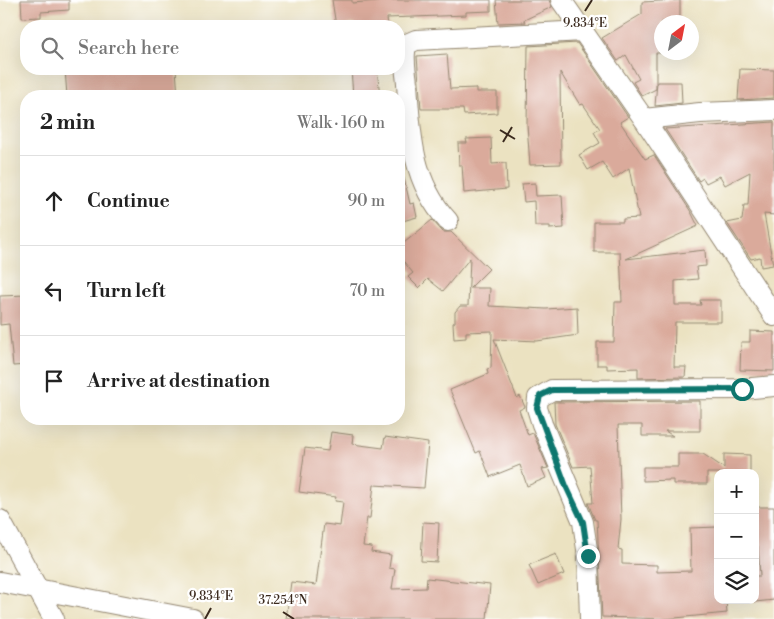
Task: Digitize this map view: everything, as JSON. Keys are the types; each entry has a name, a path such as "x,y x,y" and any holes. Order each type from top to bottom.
{"street":[{"path":"561,0 644,119 774,316"},
{"path":"405,51 408,44 416,40 583,31"},
{"path":"405,65 411,138 417,169 427,193 448,221"},
{"path":"644,119 700,113 774,110"},
{"path":"590,619 588,556 583,522 542,424 537,408 538,398 552,390 742,389 774,386"},
{"path":"0,520 54,619"},
{"path":"0,582 194,619"}],"building":[{"path":"21,0 69,0 69,10 41,12 41,17 22,18"},
{"path":"332,0 352,0 352,3 390,0 491,0 491,11 466,12 466,15 387,18 387,20 335,20"},
{"path":"496,0 549,0 552,7 524,20 525,22 498,23"},
{"path":"680,0 680,15 654,15 656,89 642,96 633,82 639,79 626,55 618,61 602,38 642,14 642,2"},
{"path":"577,43 628,117 620,122 645,159 654,155 698,226 626,259 705,250 706,266 696,267 698,279 675,281 675,305 701,305 700,300 721,300 721,322 675,322 674,367 686,367 685,377 638,378 638,368 607,369 607,365 597,365 597,342 614,342 615,302 622,302 620,252 594,252 594,222 623,222 623,219 639,218 629,168 613,179 602,162 588,170 579,155 600,143 594,132 600,129 583,104 580,105 560,72 561,164 530,165 527,125 528,46"},
{"path":"447,54 450,89 476,88 476,92 497,92 497,113 464,115 463,109 421,109 417,56"},
{"path":"740,69 774,70 774,98 738,100"},
{"path":"65,75 176,75 178,90 67,90"},
{"path":"351,75 378,75 379,90 353,90"},
{"path":"657,82 681,82 682,103 655,106"},
{"path":"774,122 774,215 764,214 773,265 761,267 760,257 751,259 727,223 742,220 744,205 748,205 750,172 725,185 720,176 706,183 703,178 699,181 665,129"},
{"path":"491,138 492,164 506,163 507,189 464,193 462,165 459,165 458,143 467,143 466,139"},
{"path":"405,182 410,204 414,203 417,217 405,220"},
{"path":"535,183 536,196 562,195 564,228 550,229 550,226 535,226 534,201 524,202 522,184"},
{"path":"432,220 443,232 451,232 489,269 470,288 490,288 489,306 546,309 577,307 578,335 537,341 494,339 517,398 520,396 525,407 519,410 528,435 533,433 548,468 542,469 546,478 527,486 520,465 490,477 480,451 476,453 450,390 488,374 487,369 491,368 492,331 466,332 466,338 454,339 453,323 455,322 455,312 460,306 468,306 470,258 443,291 428,279 419,288 408,277 413,273 405,263 405,242"},
{"path":"20,295 20,365 13,366 9,324 0,325 0,296"},
{"path":"750,331 774,332 774,371 740,370 741,342 750,342"},
{"path":"700,401 700,431 665,431 673,436 642,436 642,425 618,425 621,519 618,549 622,550 622,564 657,565 657,572 691,571 690,528 714,527 714,604 726,604 727,613 665,619 602,617 597,520 595,520 588,503 593,503 590,466 573,467 555,424 554,402"},
{"path":"331,432 353,435 352,444 383,448 385,437 428,443 424,488 374,485 370,518 367,518 363,546 372,547 371,552 391,555 389,568 395,569 392,589 426,588 427,578 490,585 487,619 286,619 291,582 316,585 324,524 340,526 343,502 335,501 336,497 299,492 305,448 328,451"},
{"path":"678,454 703,454 724,468 724,454 750,455 750,469 714,469 714,473 707,473 707,484 673,484 673,480 643,481 643,467 678,467"},
{"path":"759,507 774,507 774,600 759,602"},
{"path":"423,522 439,523 437,562 421,561"},
{"path":"556,554 564,574 538,585 529,565"}],"route":[{"path":"588,556 583,522 566,486 542,424 537,408 538,398 552,390 582,391 645,388 742,389"}]}
